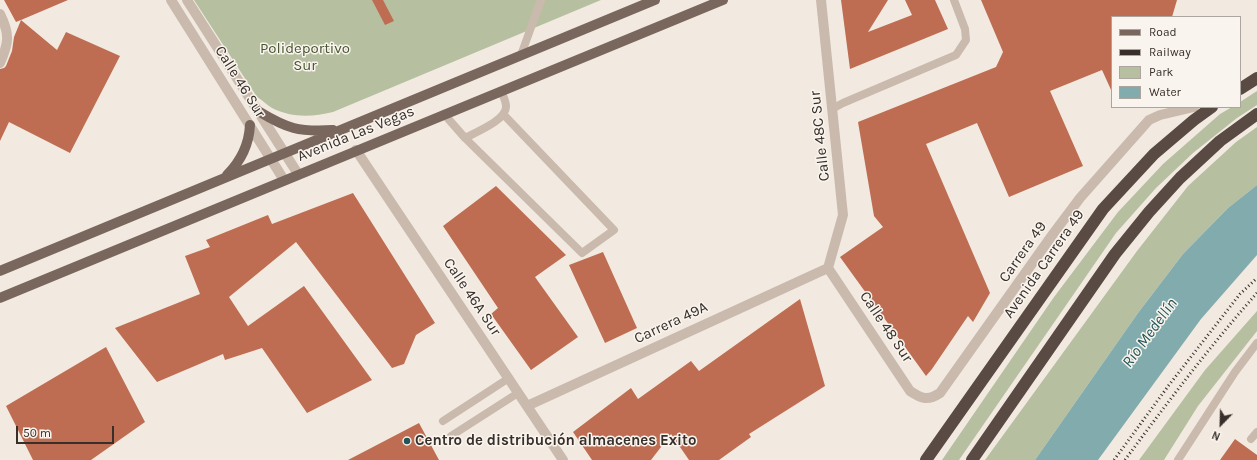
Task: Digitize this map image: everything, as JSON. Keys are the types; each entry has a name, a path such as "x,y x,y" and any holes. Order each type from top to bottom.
{"highway":[{"path":"1241,88 1257,78"},
{"name":"Avenida Carrera 49","path":"926,460 1103,209 1154,154 1211,108"},
{"path":"972,460 1115,254 1149,212 1180,178 1220,141 1257,114"}],"main road":[{"name":"Avenida Las Vegas","path":"0,271 655,0"},
{"name":"Avenida Las Vegas","path":"0,298 723,0"},
{"path":"258,111 279,124 289,128 315,131 341,129"},
{"path":"224,178 233,169 243,153 248,140 250,125"}],"street":[{"name":"Calle 46 Sur","path":"171,0 284,180"},
{"name":"Calle 46 Sur","path":"187,0 298,174"},
{"name":"Calle 48C Sur","path":"821,0 843,215 828,268"},
{"path":"0,14 7,26 8,38 6,51 0,63"},
{"name":"Carrera 49","path":"923,398 932,398 940,393 1080,198 1149,120 1160,115 1190,108"},
{"name":"Calle 46A Sur","path":"356,150 563,460"},
{"name":"Calle 48 Sur","path":"828,268 910,391 923,398"},
{"name":"Carrera 49A","path":"527,406 828,268"}],"lane":[{"path":"521,55 541,0"},
{"path":"832,109 956,55 966,40 965,29 954,0"},
{"path":"465,138 497,121 504,115 506,107 501,91"},
{"path":"444,114 465,138 582,253 614,230 504,115"},
{"path":"1178,460 1235,372 1257,343"},
{"path":"443,421 509,378"},
{"path":"451,436 518,393"},
{"path":"1251,439 1257,432"}],"green space":[{"name":"Polideportivo Sur","path":"194,0 601,0 333,112 302,116 287,114 272,108 257,97"},
{"path":"1257,91 1257,105 1237,118 1193,153 1156,188 1116,233 959,460 942,460 1054,297 1118,212 1163,164 1220,114 1230,108 1241,108 1241,101"},
{"path":"1257,127 1257,185 1228,208 1183,254 1138,313 1035,460 985,460 1137,251 1188,186 1236,142"},
{"path":"1257,311 1257,331 1198,406 1164,460 1139,460 1205,370"}],"water":[{"name":"Río Medellín","path":"1257,185 1257,255 1201,319 1098,460 1035,460 1138,313 1183,254 1228,208"}],"building":[{"path":"4,0 68,0 16,22"},
{"path":"372,0 383,0 394,21 385,25"},
{"path":"841,0 888,0 868,32 912,15 905,0 935,0 948,29 850,69"},
{"path":"981,0 1177,0 1172,16 1111,16 1111,90 1102,70 1050,91 1083,166 1009,197 977,123 926,144 990,293 973,322 968,316 926,376 840,257 883,227 874,216 858,122 996,67 1003,52"},
{"path":"21,20 57,50 66,32 120,56 70,153 9,122 0,141 0,69 6,66 12,51 14,37"},
{"path":"496,186 566,255 535,277 578,337 531,370 491,314 498,308 443,226"},
{"path":"353,193 435,323 416,335 404,364 392,368 296,242 229,297 248,326 304,286 372,380 307,413 262,348 225,360 223,354 157,382 115,328 200,294 185,256 210,247 206,240 268,215 272,224"},
{"path":"603,252 637,328 605,343 569,265"},
{"path":"800,299 825,386 749,434 751,437 719,460 689,460 671,434 651,460 592,460 573,432 631,388 638,399 691,361 699,371"},
{"path":"106,347 145,422 91,460 33,460 6,406"},
{"name":"Centro de distribución almacenes Exito","path":"419,423 439,460 348,460"},
{"path":"1235,439 1257,455 1257,460 1220,460"}],"railway":[{"path":"1114,460 1169,385 1240,294 1257,278"},
{"path":"1125,460 1222,333 1257,293"}],"place":[{"name":"Centro de distribución almacenes Exito","path":"407,441"}]}
